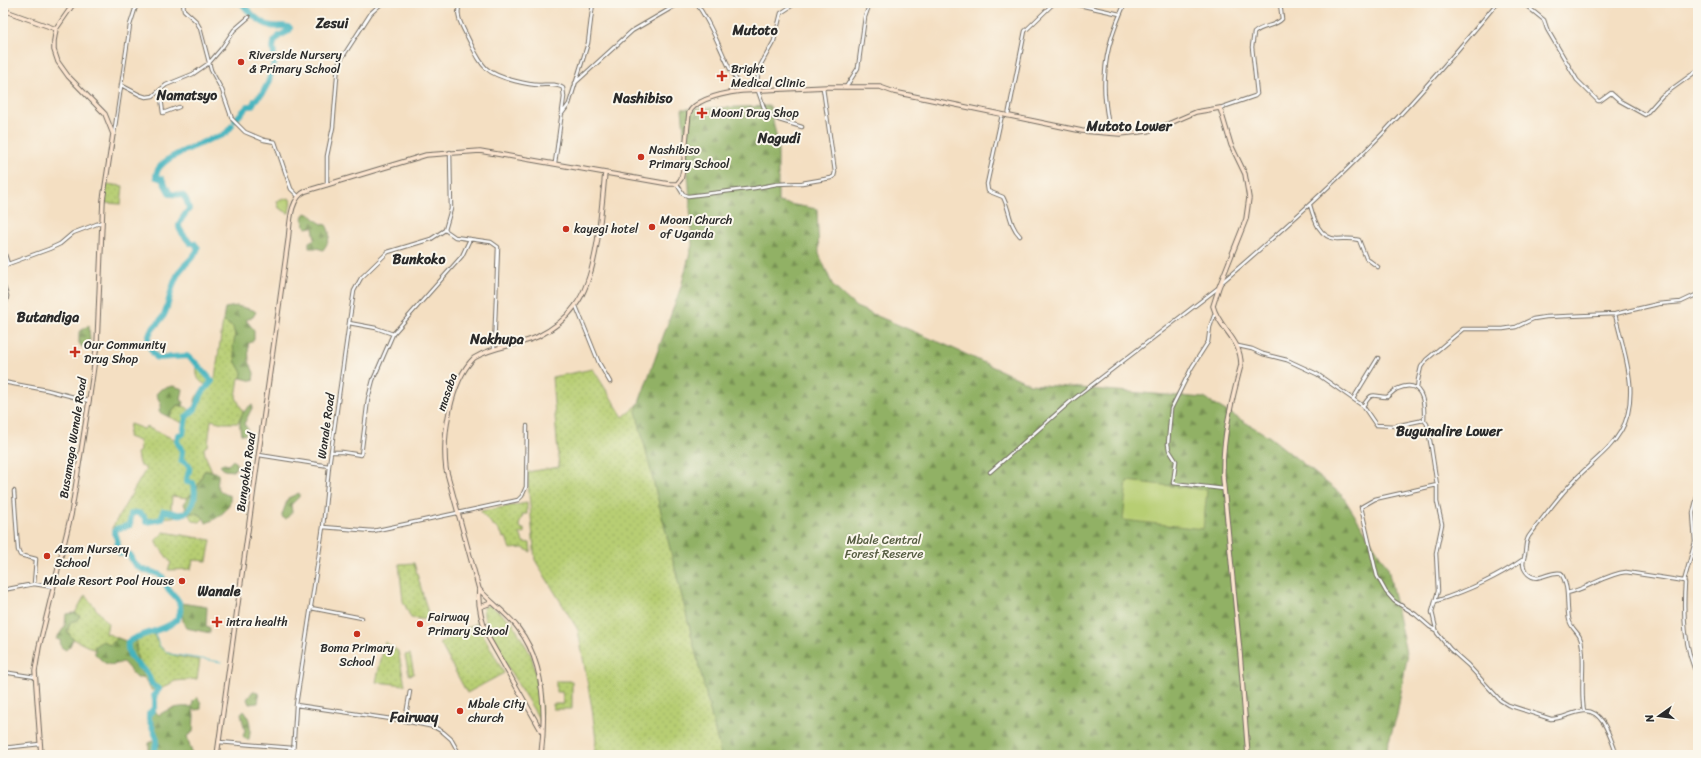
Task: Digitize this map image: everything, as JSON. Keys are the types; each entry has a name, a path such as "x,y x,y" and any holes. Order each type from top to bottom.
{"street":[{"path":"74,3 56,29 54,46 58,62 68,76 104,114 114,134"},
{"path":"114,134 130,25 137,3"},
{"path":"183,3 184,10 196,21 200,28 213,75 226,99 232,119 247,133 264,140 275,142 291,189 300,195 327,185 426,156 450,152 485,151 605,174 677,184"},
{"path":"327,185 327,156 334,114 338,64 371,13 382,3"},
{"path":"460,3 457,12 459,21 476,55 486,69 498,77 537,85 559,85 563,88 564,92 555,164"},
{"path":"560,115 569,104 589,40 593,3"},
{"path":"575,83 632,30 680,3"},
{"path":"696,3 704,14 730,69 738,81 741,91"},
{"path":"796,3 784,11 780,16 774,41 758,70 756,85 765,110 770,116 802,128"},
{"path":"846,87 858,68 865,17 870,3"},
{"path":"1008,116 1026,31 1054,3"},
{"path":"1070,3 1120,14"},
{"path":"1110,133 1104,76 1110,41 1125,3"},
{"path":"677,184 681,179 683,170 690,110 708,99 741,91 880,87 894,92 970,106 1002,115 1082,131 1110,133 1148,131 1196,112 1220,108 1255,96 1257,94 1252,47 1254,33 1261,28 1279,22 1282,19 1280,3"},
{"path":"1221,283 1310,205 1383,133 1455,53 1497,3"},
{"path":"1523,3 1544,20 1547,29 1577,80 1598,101 1611,93 1620,101 1645,115 1662,96 1698,70"},
{"path":"3,10 56,29"},
{"path":"121,85 146,97 153,96 175,80 193,74 210,63 234,30 249,17"},
{"path":"677,184 683,194 688,196 777,184 802,183 831,178 836,172 823,88"},
{"path":"160,90 163,113 179,107"},
{"path":"1220,108 1231,145 1245,174 1249,198 1246,220 1213,304 1215,313 1238,346 1241,365 1227,422 1222,457 1248,755"},
{"path":"1002,115 987,184 988,191 1003,197 1011,223 1015,231 1020,236"},
{"name":"Busamaga Wanale Road","path":"41,755 35,677 39,647 71,515 89,401 97,344 104,185 114,134"},
{"path":"450,152 451,209 446,230 455,237 491,242 498,247 494,350"},
{"name":"masaba","path":"479,589 457,514 446,469 444,451 446,429 453,399 457,386 470,361 479,355 538,336 561,321 576,306 589,276 593,262 600,223 605,174"},
{"name":"Bungokho Road","path":"217,755 288,241 295,203 300,195"},
{"path":"1310,205 1313,218 1320,230 1332,238 1354,238 1359,240 1366,258 1378,267"},
{"path":"3,268 8,264 60,244 73,233 102,222"},
{"name":"Wanale Road","path":"294,755 293,748 296,705 323,527 329,466 348,323 354,291 361,278 391,250 435,237 446,230"},
{"path":"331,452 360,455 368,399 374,380 393,334 462,256 470,239"},
{"path":"3,248 8,264"},
{"path":"3,284 7,296 3,319"},
{"path":"990,472 1071,401 1219,288"},
{"path":"1417,389 1421,367 1426,360 1463,329 1503,329 1516,327 1533,319 1546,317 1615,314 1658,304 1681,302 1698,294"},
{"path":"576,306 594,350 610,382"},
{"path":"1215,313 1210,327 1208,342 1192,367 1171,409 1168,444 1169,450 1176,461 1173,483 1224,489"},
{"path":"1584,711 1582,693 1582,646 1579,633 1572,628 1570,624 1564,577 1561,573 1552,573 1539,578 1532,577 1526,572 1523,566 1523,560 1526,540 1538,523 1569,486 1606,451 1621,431 1628,411 1630,383 1615,314"},
{"path":"348,323 393,334"},
{"path":"1238,346 1287,360 1317,374 1363,406 1378,426 1407,424 1424,420"},
{"path":"1353,399 1378,358"},
{"path":"3,382 46,390 89,401"},
{"path":"1363,406 1370,395 1373,394 1387,397 1394,391 1407,386 1417,389 1424,401 1424,420 1427,424 1431,446 1437,485 1437,502 1442,524 1436,553 1438,583 1432,617 1437,631 1456,655 1468,665 1500,700 1513,707 1551,719 1557,719 1584,711 1594,713 1599,716 1617,755"},
{"path":"323,527 373,531 518,500 522,496 526,487 527,426"},
{"path":"259,455 329,466"},
{"path":"1437,485 1375,499 1361,507 1377,576 1380,582 1394,601 1415,614 1437,631"},
{"path":"14,491 18,550 20,555 36,560 34,584"},
{"path":"1698,493 1693,513 1695,542 1684,581 1684,609 1689,648 1694,668 1698,676"},
{"path":"1436,601 1465,592 1499,576 1523,560"},
{"path":"1567,593 1585,588 1619,572 1684,581"},
{"path":"3,590 34,584 54,587"},
{"path":"479,589 491,603 518,627 526,639 534,657 544,706 541,755"},
{"path":"479,589 483,624 488,637 542,732"},
{"path":"480,607 491,603"},
{"path":"311,608 352,614 362,618"},
{"path":"3,672 35,677"},
{"path":"405,721 410,691"},
{"path":"296,705 405,721 434,727 451,739 460,755"},
{"path":"219,742 293,748"},
{"path":"3,748 40,744"}],"green space":[{"name":"Mbale Central Forest Reserve","path":"770,106 778,145 778,202 817,209 819,254 833,286 856,307 948,346 1030,384 1204,398 1270,437 1342,495 1388,568 1407,658 1397,715 1387,747 1389,755 721,755 636,411 681,287 692,245 689,186 682,109"},
{"path":"106,184 123,186 121,204 104,203"},
{"path":"289,198 291,201 288,213 279,208 277,201"},
{"path":"306,213 320,223 326,225 328,228 329,238 323,250 309,248 309,242 315,239 313,227 306,228 302,218"},
{"path":"237,306 256,312 253,317 246,320 254,330 254,340 248,344 249,361 254,373 253,381 241,378 242,373 236,362 233,347 235,337 233,327 223,321 225,308"},
{"path":"223,321 233,327 236,362 243,373 241,378 239,378 236,397 243,412 238,423 223,423 211,420 208,445 204,448 205,455 212,471 204,471 196,491 187,498 172,496 171,510 176,513 182,513 186,508 188,513 146,522 145,518 135,513 131,515 130,525 112,528 146,469 139,464 137,453 140,451 139,441 128,437 130,424 144,429 146,427 174,439 182,433 185,424 169,417 177,405 186,407 191,411 196,397 206,385 198,378 197,368 205,370 213,379 215,378"},
{"path":"89,325 90,341 86,347 82,347 79,343 79,332"},
{"path":"593,369 623,417 680,370 772,755 594,755 596,741 592,708 578,630 535,560 527,472 559,467 552,377"},
{"path":"173,386 183,389 181,400 184,402 183,406 177,405 169,417 159,412 161,404 156,394 161,389"},
{"path":"251,405 253,406 244,424 248,429 245,435 241,434 240,421 242,414"},
{"path":"233,460 237,467 233,471 224,470 220,466 223,463 228,465"},
{"path":"204,471 216,472 218,474 219,489 230,496 229,505 223,513 206,523 199,515 188,513 184,504 187,498 196,491"},
{"path":"1127,481 1207,490 1203,529 1123,520"},
{"path":"299,493 299,497 291,505 292,512 286,519 282,517 288,498"},
{"path":"527,503 527,514 523,514 519,525 522,529 524,529 524,533 520,533 523,542 530,543 531,552 523,548 510,549 506,537 503,538 502,534 482,514 481,511"},
{"path":"188,513 199,514 204,518 200,522 193,521"},
{"path":"164,532 211,540 207,561 193,560 191,569 168,570 171,563 155,541"},
{"path":"414,563 430,620 411,618 403,601 399,564"},
{"path":"85,595 108,624 106,633 118,638 110,645 95,646 95,650 73,639 67,631 71,622 77,620 80,616 75,613"},
{"path":"181,603 207,607 206,626 210,628 210,633 186,628 184,625"},
{"path":"489,605 512,622 532,657 541,705 541,722 496,646 484,617 484,607"},
{"path":"75,613 80,616 77,620 71,622 67,631 73,639 70,646 66,650 61,647 60,640 56,639 65,626 66,614"},
{"path":"477,623 504,673 467,693 440,643"},
{"path":"154,632 156,640 165,651 185,658 200,660 197,679 175,681 159,690 151,690 139,668 136,653 136,639"},
{"path":"118,638 128,642 136,639 137,658 143,678 137,678 123,662 110,665 102,661 95,654 95,646 103,641 110,645"},
{"path":"385,642 398,651 405,685 376,682"},
{"path":"410,654 414,674 409,675 405,655"},
{"path":"556,681 572,681 572,709 553,709 553,704 564,704 562,692 556,692"},
{"path":"253,691 258,692 258,703 249,704 247,699"},
{"path":"197,697 201,703 201,709 195,710 193,708 193,732 187,736 192,753 191,755 149,755 149,743 156,739 154,723 147,715 151,708 159,715 174,708 192,707 193,701"},
{"path":"244,711 250,724 249,739 247,740 243,736 245,731 241,714"}],"waterway":[{"path":"235,120 248,106 252,106 255,100 262,94 268,83 275,61 273,48 274,42 279,36 289,31 290,28 285,26 271,26 259,20 242,3"},
{"path":"154,755 157,739 149,719 149,714 155,705 154,695 159,689 152,685 147,673 130,656 128,642 171,624 177,619 180,612 179,602 168,588 162,576 140,568 136,565 130,555 120,553 114,533 116,529 130,525 131,514 133,513 142,515 146,522 162,519 163,511 182,514 192,505 195,491 193,483 187,482 189,465 181,460 182,451 177,441 178,435 183,434 186,417 195,409 202,393 212,381 196,363 187,356 157,358 148,344 149,335 165,313 176,277 181,269 197,252 198,248 194,243 190,243 179,227 181,220 189,209 187,201 184,196 170,194 162,179 156,177 157,171 168,160 208,140 224,135 232,126"},
{"path":"155,633 162,649"},
{"path":"164,650 170,654 221,662"}],"place":[{"name":"Riverside Nursery & Primary School","path":"241,62"},
{"name":"Bright Medical Clinic","path":"722,76"},
{"name":"Mooni Drug Shop","path":"702,113"},
{"name":"Nashibiso Primary School","path":"641,157"},
{"name":"Mooni Church of Uganda","path":"652,227"},
{"name":"kayegi hotel","path":"566,229"},
{"name":"Our Community Drug Shop","path":"75,352"},
{"name":"Azam Nursery School","path":"47,556"},
{"name":"Mbale Resort Pool House","path":"182,581"},
{"name":"intra health","path":"217,622"},
{"name":"Fairway Primary School","path":"420,624"},
{"name":"Boma Primary School","path":"357,634"},
{"name":"Mbale City church","path":"460,711"}],"district":[{"name":"Zesui","path":"332,23"},
{"name":"Mutoto","path":"755,30"},
{"name":"Namatsyo","path":"187,95"},
{"name":"Nashibiso","path":"643,98"},
{"name":"Mutoto Lower","path":"1129,126"},
{"name":"Nagudi","path":"779,138"},
{"name":"Bunkoko","path":"419,259"},
{"name":"Butandiga","path":"48,317"},
{"name":"Nakhupa","path":"497,339"},
{"name":"Bugunalire Lower","path":"1449,431"},
{"name":"Wanale","path":"219,591"},
{"name":"Fairway","path":"414,717"}]}
